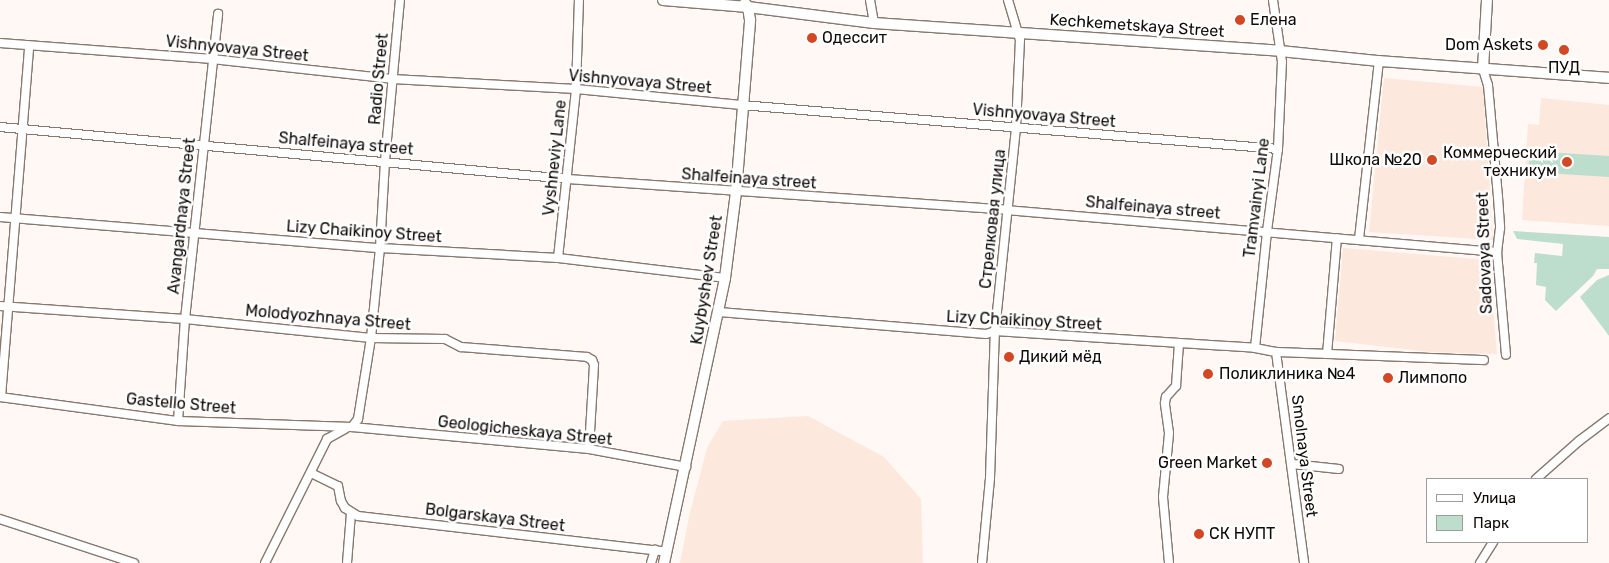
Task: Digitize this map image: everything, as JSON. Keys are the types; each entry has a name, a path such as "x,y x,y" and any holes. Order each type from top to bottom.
{"main road":[{"name":"Kechkemetskaya Street","path":"663,0 746,3 874,24 1019,32 1280,52 1379,62 1609,78"},
{"name":"Sadovaya Street","path":"1483,69 1487,0"},
{"name":"Kuybyshev Street","path":"664,563 726,278 736,192 741,106 750,20 746,3"}],"street":[{"name":"Radio Street","path":"356,428 371,338 400,0"},
{"name":"Vyshneviy Lane","path":"558,258 568,179 576,90 579,0"},
{"path":"870,0 874,24"},
{"name":"Стрелковая улица","path":"982,563 990,478 995,331 1016,127 1019,32 1013,22 1008,0"},
{"name":"Tramvainyi Lane","path":"1254,348 1278,149 1282,62 1273,0"},
{"name":"Avangardnaya Street","path":"178,421 185,319 196,232 202,146 218,14"},
{"name":"Vishnyovaya Street","path":"0,43 212,59 392,79 576,90 741,106 1278,149"},
{"path":"1,397 4,307 17,218 29,46"},
{"path":"1359,239 1379,62"},
{"name":"Sadovaya Street","path":"1483,69 1488,85 1498,197 1500,228 1497,252 1506,355"},
{"name":"Shalfeinaya street","path":"0,127 568,179 1007,210 1497,252"},
{"name":"Lizy Chaikinoy Street","path":"0,217 380,248 558,258 726,278"},
{"path":"1327,354 1337,238"},
{"name":"Molodyozhnaya Street","path":"4,307 185,319 371,338 445,339 461,347 589,358 594,365 589,449"},
{"name":"Lizy Chaikinoy Street","path":"720,312 986,334 995,331 1254,348 1276,352 1484,360"},
{"path":"1169,563 1163,497 1169,433 1165,403 1166,397 1176,386 1179,343"},
{"name":"Smolnaya Street","path":"1276,352 1304,563"},
{"name":"Gastello Street","path":"1,397 178,421 356,428"},
{"path":"1537,478 1579,441 1609,418"},
{"path":"265,563 327,439 338,432 356,428"},
{"name":"Geologicheskaya Street","path":"356,428 589,449 686,467"},
{"path":"1292,464 1339,469"},
{"path":"311,473 338,486 341,502 351,513 346,563"},
{"name":"Bolgarskaya Street","path":"351,513 368,517 667,552"},
{"path":"0,519 134,563"},
{"path":"1480,563 1492,543"},
{"path":"651,563 655,550"}],"shaded area":[{"name":"Школа №20","path":"1384,78 1483,87 1493,240 1369,232"},
{"name":"Коммерческий техникум","path":"1541,98 1609,105 1609,226 1522,220 1528,124 1539,125"},
{"path":"1343,248 1489,260 1497,354 1430,352 1335,341"},
{"path":"808,416 884,457 921,499 923,563 680,563 689,517 707,448 723,421"}],"green space":[{"path":"1530,151 1609,156 1609,177 1528,172"},
{"path":"1513,231 1609,237 1609,269 1597,269 1593,276 1556,311 1545,300 1546,287 1536,285 1537,263 1534,263 1535,253 1562,256 1563,244 1517,239"},
{"path":"1609,275 1609,336 1580,297 1597,280"}],"place":[{"name":"Елена","path":"1240,20"},
{"name":"Одессит","path":"812,38"},
{"name":"Dom Askets","path":"1543,45"},
{"name":"ПУД","path":"1564,50"},
{"name":"Школа №20","path":"1432,160"},
{"name":"Коммерческий техникум","path":"1567,162"},
{"name":"Дикий мёд","path":"1009,357"},
{"name":"Поликлиника №4","path":"1208,374"},
{"name":"Лимпопо","path":"1388,378"},
{"name":"Green Market","path":"1267,463"},
{"name":"СК НУПТ","path":"1199,534"}]}
